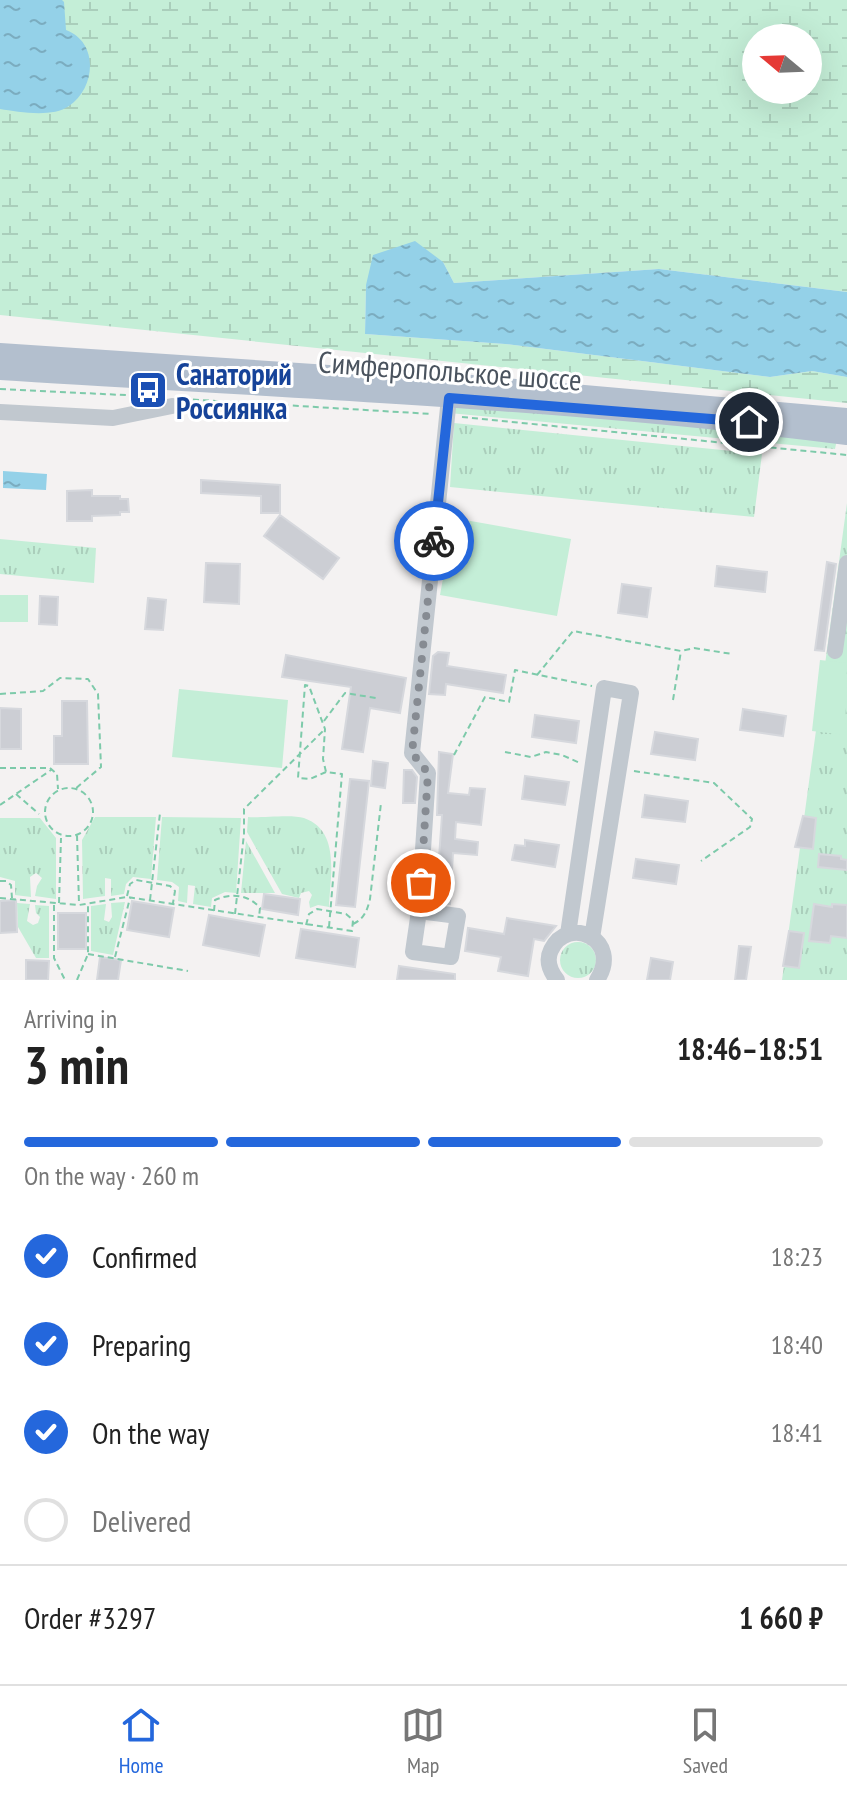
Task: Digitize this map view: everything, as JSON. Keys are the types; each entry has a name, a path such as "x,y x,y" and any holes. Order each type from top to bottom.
{"main road":[{"name":"Симферопольское шоссе","path":"0,353 449,383 847,418"},
{"name":"Симферопольское шоссе","path":"0,370 447,406 749,422 847,435"}],"lane":[{"path":"0,412 113,418 172,402"},
{"path":"419,911 428,773 412,753 447,406"},
{"path":"835,651 847,563"},
{"path":"568,934 604,688 631,693 592,938"},
{"path":"557,980 549,965 549,956 559,939 568,934 588,934 598,941 605,955 603,970 597,980"}],"path":[{"path":"0,389 157,397"},
{"path":"172,402 447,406 847,455"},
{"path":"537,675 573,631 681,651 694,648 732,654"},
{"path":"673,700 681,651"},
{"path":"454,755 485,697 509,702 515,670 604,688"},
{"path":"0,694 43,691 60,678 88,679 93,684 98,694 101,767 75,789 58,791 47,804 45,814 48,824 61,835 77,835 88,828 94,813 91,800 75,789"},
{"path":"326,772 323,759 325,729 309,686 305,685 298,778 310,779 326,772 342,774 329,928"},
{"path":"323,722 345,693 376,698"},
{"path":"235,915 244,809 325,729"},
{"path":"505,752 531,757 554,753 575,762 593,765"},
{"path":"0,768 52,770 57,774 58,791"},
{"path":"619,769 714,783 752,819 750,827 701,861"},
{"path":"0,805 52,770"},
{"path":"15,794 39,814"},
{"path":"352,925 360,921 370,899 381,803"},
{"path":"150,901 160,813"},
{"path":"59,905 61,835"},
{"path":"77,835 79,905"},
{"path":"114,958 130,884 136,880 170,886 175,891 172,905"},
{"path":"0,881 11,885 12,898"},
{"path":"213,912 215,900 227,894 252,899 260,908 258,918"},
{"path":"0,898 79,905 128,898 213,912 306,925 352,931 353,920 346,914 317,909 309,914 306,925"},
{"path":"54,904 54,958 65,980"},
{"path":"77,980 88,954 88,904"},
{"path":"88,954 188,971"}],"green space":[{"path":"0,0 847,0 847,292 659,269 454,283 443,262 366,285 365,334 505,344 770,377 812,371 847,377 847,403 0,315"},
{"path":"450,405 837,439 835,449 449,413"},
{"path":"454,423 762,454 754,517 450,487"},
{"path":"847,503 847,980 782,980"},
{"path":"454,518 571,539 557,616 440,595"},
{"path":"0,539 96,548 94,583 0,574"},
{"path":"0,595 28,595 28,622 0,622"},
{"path":"820,660 847,663 845,735 812,731"},
{"path":"179,689 288,700 282,768 172,757"},
{"path":"95,817 156,817 151,879 133,877 126,884 124,894 111,896 111,879 105,878 105,896 83,899 82,840"},
{"path":"162,817 241,818 236,893 225,892 212,898 211,907 193,904 195,886 188,885 187,903 178,901 179,887 172,882 157,880"},
{"path":"248,817 299,817 316,824 324,833 331,856 329,907 318,905 310,908 312,895 309,891 301,893 299,898 282,894 247,832"},
{"path":"0,818 40,818 56,838 56,899 35,896 42,878 36,873 30,877 31,897 15,895 15,881 0,877"},
{"path":"246,841 275,893 241,893"},
{"path":"125,902 113,955 91,951 91,906 106,904 104,920 109,922 112,917 111,903"},
{"path":"17,903 30,904 27,921 33,925 38,923 40,917 35,905 49,906 49,958 36,958 18,927"},
{"path":"578,942 591,947 596,960 591,973 578,978 565,973 560,960 565,947"}],"water":[{"path":"0,0 64,2 66,30 84,44 90,66 85,88 69,106 45,113 0,109"},
{"path":"415,241 443,262 454,283 659,269 847,292 847,377 812,371 770,377 505,344 365,334 366,285 373,255"},
{"path":"3,471 47,474 46,490 3,488"}],"building":[{"path":"201,480 280,485 280,513 261,513 261,496 201,493"},
{"path":"92,490 92,496 128,499 129,512 92,516 92,521 67,521 67,491"},
{"path":"280,515 339,558 323,579 264,536"},
{"path":"827,562 836,564 824,651 815,650"},
{"path":"206,563 240,564 239,604 204,602"},
{"path":"717,566 767,572 765,592 715,586"},
{"path":"622,584 651,588 647,617 618,613"},
{"path":"40,596 58,597 57,625 39,624"},
{"path":"148,598 166,600 163,630 145,629"},
{"path":"438,652 449,653 447,666 506,675 503,693 446,684 445,695 429,694 433,656"},
{"path":"286,655 406,678 400,713 370,708 363,752 342,749 351,687 282,677"},
{"path":"62,701 87,701 88,764 54,764 54,736 62,736"},
{"path":"0,708 21,709 21,749 0,749"},
{"path":"743,709 786,716 783,736 740,730"},
{"path":"535,715 579,721 576,743 532,737"},
{"path":"655,732 698,739 695,760 651,754"},
{"path":"439,752 453,754 448,793 469,795 470,788 485,789 481,825 456,822 455,839 478,842 477,855 453,853 450,904 431,901 434,857 439,858 442,815 437,815"},
{"path":"373,761 388,763 385,788 371,786"},
{"path":"404,770 412,770 417,777 415,803 403,803"},
{"path":"525,776 569,782 565,805 522,799"},
{"path":"350,779 369,781 355,907 336,905"},
{"path":"645,795 688,801 685,822 642,817"},
{"path":"803,816 816,818 813,849 795,847"},
{"path":"525,840 559,845 555,867 512,860 515,845 525,846"},
{"path":"819,854 841,856 841,859 847,860 847,870 818,867"},
{"path":"636,859 679,865 676,884 633,878"},
{"path":"264,894 300,899 298,915 262,909"},
{"path":"16,900 17,932 0,933 0,901"},
{"path":"132,901 174,908 169,937 127,930"},
{"path":"814,904 832,907 832,904 847,905 847,938 831,936 830,943 809,941"},
{"path":"58,913 86,913 86,949 58,949"},
{"path":"209,915 265,925 259,956 203,945"},
{"path":"507,918 556,926 544,941 534,939 528,976 498,971 501,957 465,951 468,928 504,934"},
{"path":"301,929 359,938 355,967 296,958"},
{"path":"789,931 804,933 799,968 783,966"},
{"path":"739,946 751,947 746,980 735,980"},
{"path":"100,957 121,960 118,980 97,980"},
{"path":"651,958 673,962 670,980 647,980"},
{"path":"26,960 49,961 48,980 26,980"},
{"path":"399,966 455,974 455,980 397,980"}],"way so far":[{"path":"421,883 428,773 412,753 434,541"}],"place":[{"name":"Санаторий Россиянка","path":"148,390"}],"route":[{"path":"434,541 449,398 749,422"}]}
